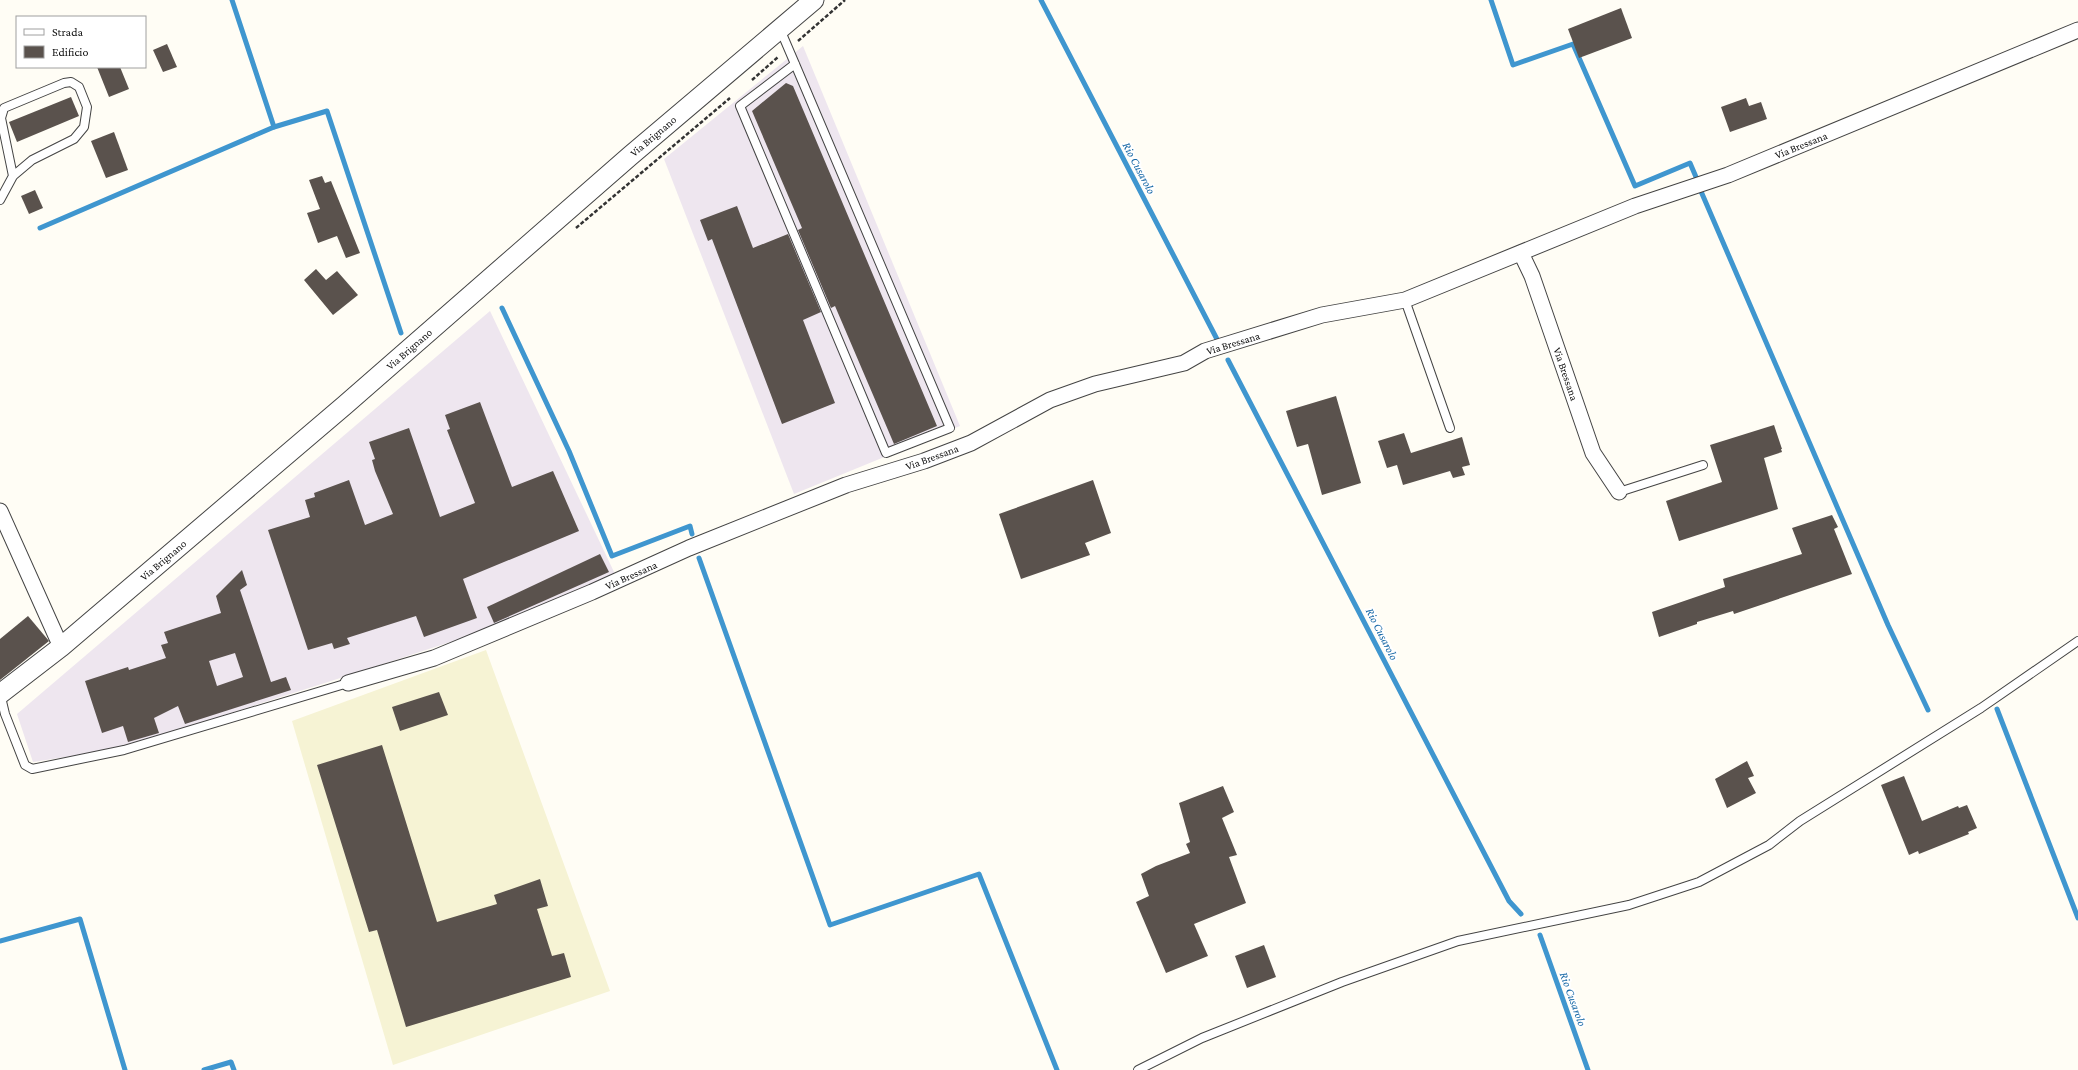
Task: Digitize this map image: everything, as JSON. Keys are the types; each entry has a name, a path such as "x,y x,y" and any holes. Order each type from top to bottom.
{"street":[{"name":"Via Brignano","path":"0,694 61,647 340,410 630,156 814,0"},
{"name":"Via Bressana","path":"348,683 434,658 592,592 689,548 846,485 924,461 970,443 1050,400 1088,387 1184,363 1205,351 1322,315 1405,300 1635,206 1728,175 2078,30"},
{"name":"Via Bressana","path":"1521,253 1532,276 1593,453 1619,492"},
{"path":"0,511 61,647"}],"lane":[{"path":"780,29 795,64 950,428 886,453 740,106 795,64"},
{"path":"0,200 13,176 32,160 74,138 84,127 87,108 79,87 71,82 64,83 4,108 2,118 13,176"},
{"path":"1405,300 1450,428"},
{"path":"1619,492 1703,465"},
{"path":"1138,1070 1202,1038 1342,982 1458,941 1629,905 1699,882 1769,845 1800,821 1981,708 2078,641"},
{"path":"0,694 4,714 25,765 32,770 124,750 348,683"}],"shaded area":[{"path":"803,46 960,426 794,494 664,159"},
{"path":"490,311 615,574 487,630 328,682 118,749 33,762 17,714"},
{"path":"486,650 610,991 393,1065 292,721"}],"building":[{"path":"1621,8 1632,38 1579,58 1568,29"},
{"path":"167,44 177,67 163,72 153,50"},
{"path":"97,68 120,68 129,89 109,97"},
{"path":"786,83 793,86 937,426 894,444 835,306 831,308 798,230 802,228 752,111"},
{"path":"71,97 79,116 17,142 9,122"},
{"path":"1746,98 1749,106 1761,102 1767,119 1730,132 1721,107"},
{"path":"114,132 128,170 106,178 91,141"},
{"path":"322,176 325,183 331,181 360,253 346,258 337,236 318,243 307,213 320,209 309,180"},
{"path":"35,190 43,208 29,214 21,196"},
{"path":"737,206 753,248 788,234 821,312 803,320 835,403 782,424 712,239 708,241 700,220"},
{"path":"316,269 326,280 337,271 358,295 333,315 304,280"},
{"path":"1336,396 1361,483 1322,495 1308,444 1297,447 1286,411"},
{"path":"480,402 512,487 553,471 579,531 463,579 477,618 424,637 416,616 347,638 350,644 334,649 332,643 308,650 268,530 310,517 305,500 315,497 314,493 349,480 365,525 393,514 375,471 372,460 375,459 369,442 409,428 440,517 475,503 447,430 450,429 445,415"},
{"path":"1774,425 1782,452 1764,458 1778,509 1679,541 1666,501 1722,482 1710,445"},
{"path":"1404,433 1411,453 1462,437 1470,465 1462,467 1465,475 1453,478 1450,471 1403,485 1397,465 1387,468 1378,441"},
{"path":"1093,480 1111,533 1085,543 1090,555 1021,579 999,514"},
{"path":"1832,515 1838,527 1834,529 1852,574 1734,614 1733,611 1697,622 1697,624 1659,637 1652,612 1725,587 1723,579 1802,554 1792,528"},
{"path":"600,554 609,572 494,623 487,607"},
{"path":"242,570 247,585 240,590 271,682 286,677 291,690 185,724 178,706 154,718 159,733 128,742 123,726 102,733 85,681 128,667 129,670 166,658 161,645 168,643 164,632 221,613 216,596","holes":["235,653 243,677 217,686 209,661"]},
{"path":"28,616 49,641 0,680 0,639"},
{"path":"439,692 448,715 400,731 392,707"},
{"path":"382,745 437,922 497,904 494,895 540,879 548,906 537,909 552,956 564,953 571,977 406,1027 377,930 369,932 317,765"},
{"path":"1747,761 1754,776 1748,778 1756,793 1727,808 1715,779"},
{"path":"1904,776 1922,821 1958,806 1959,808 1967,805 1977,828 1968,832 1969,834 1919,854 1918,851 1909,855 1881,785"},
{"path":"1223,786 1234,812 1222,818 1237,855 1229,857 1246,903 1194,924 1208,956 1166,973 1136,902 1149,896 1141,874 1156,866 1190,853 1186,844 1190,842 1179,803"},
{"path":"1264,945 1276,977 1247,988 1235,956"}],"waterway":[{"path":"232,0 274,127"},
{"name":"Rio Cusarolo","path":"1041,0 1220,345"},
{"path":"1491,0 1513,65 1573,44 1635,186 1690,163 1696,177"},
{"path":"40,228 274,127 327,111 401,333"},
{"path":"1700,189 1888,625 1928,710"},
{"path":"502,308 569,451 612,556 690,526 692,534"},
{"name":"Rio Cusarolo","path":"1228,360 1509,901 1521,914"},
{"path":"699,558 830,925 979,874 1057,1070"},
{"path":"1997,709 2078,918"},
{"path":"0,941 80,919 125,1070"},
{"name":"Rio Cusarolo","path":"1540,935 1588,1070"},
{"path":"204,1070 231,1062 234,1070"}]}
